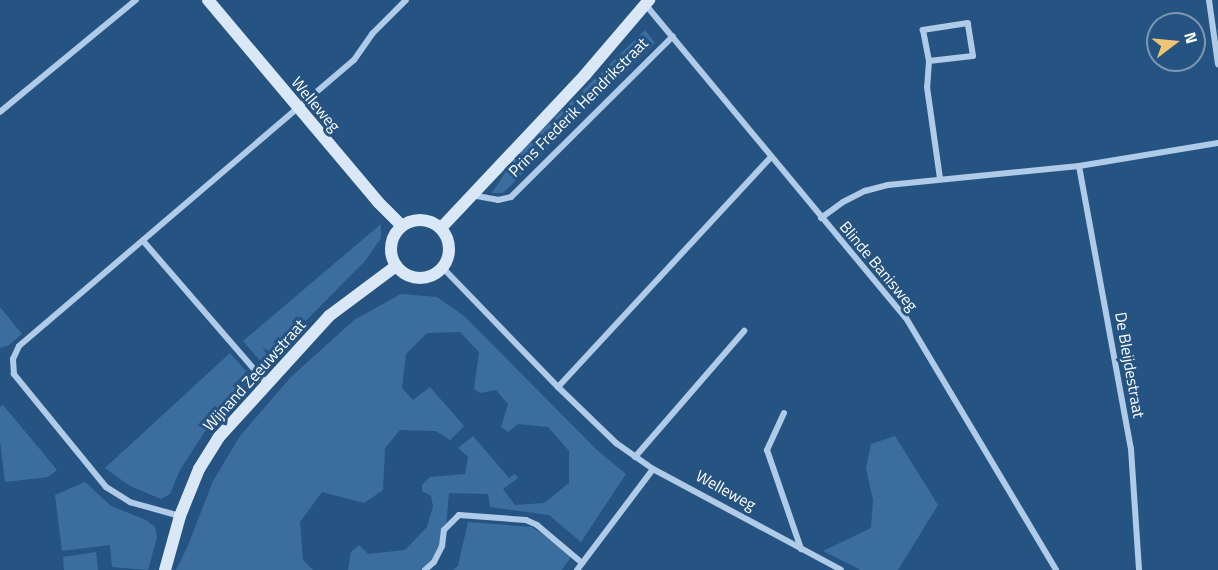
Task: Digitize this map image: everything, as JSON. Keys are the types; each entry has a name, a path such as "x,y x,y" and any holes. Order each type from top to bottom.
{"main road":[{"name":"Welleweg","path":"208,0 299,110 378,202 402,226"},
{"name":"Prins Frederik Hendrikstraat","path":"441,228 585,75 645,1"},
{"path":"418,220 434,223 441,228 449,243 450,251 443,268 429,277 419,278 410,277 396,266 391,244 402,226 418,220"},
{"name":"Wijnand Zeeuwstraat","path":"165,570 180,516 199,469 219,437 329,316 396,266"}],"street":[{"path":"0,112 136,0"},
{"path":"180,516 130,502 106,487 22,386 14,374 13,359 19,346 299,110 354,60 372,34 406,0"},
{"path":"1209,0 1218,64"},
{"name":"Blinde Banisweg","path":"645,1 821,218 906,318 1056,570"},
{"path":"929,61 973,56 968,23 923,30 929,61 927,87 940,178"},
{"name":"Prins Frederik Hendrikstraat","path":"470,195 498,200 511,197 673,36"},
{"path":"821,218 843,202 865,191 940,178 1079,166 1218,143"},
{"path":"558,387 771,157"},
{"name":"De Bleijdestraat","path":"1079,166 1131,448 1138,570"},
{"path":"144,242 267,384"},
{"name":"Welleweg","path":"443,268 558,387 616,443 653,469 841,570"},
{"path":"635,457 744,330"},
{"name":"Welleweg","path":"784,413 767,450 801,550"},
{"path":"577,570 653,469"},
{"path":"425,570 434,562 442,546 444,530 459,515 526,520 537,525 582,563"}],"shaded area":[{"path":"645,30 655,43 503,193 492,193 518,153"},
{"path":"381,224 381,238 365,261 263,364 243,341"},
{"path":"401,294 437,297 464,316 598,451 626,474 581,542 549,515 490,507 488,494 449,493 444,548 421,570 348,570 351,552 359,545 368,554 405,550 427,527 433,506 431,496 422,491 422,485 430,477 465,474 468,457 458,448 473,436 509,478 515,474 518,478 503,489 515,505 544,503 569,483 569,451 548,427 518,424 508,432 501,427 508,404 496,390 480,393 474,389 479,352 460,332 427,333 406,354 402,388 413,400 430,387 464,426 450,440 436,431 400,430 385,448 383,490 364,503 322,492 300,522 303,560 313,570 176,570 213,481 240,436 291,377 354,320"},
{"path":"0,307 22,334 9,345 0,348"},
{"path":"230,353 251,377 205,431 180,470 170,494 161,499 130,486 105,468"},
{"path":"3,405 57,470 48,477 5,482 0,441 0,407"},
{"path":"895,436 938,505 898,570 861,570 823,551 871,528 873,500 866,468 871,444"},
{"path":"85,482 111,506 146,520 155,527 157,537 148,570 112,567 110,545 62,551 55,495"},
{"path":"468,522 532,527 572,555 562,570 453,570 458,566"},
{"path":"96,552 98,570 64,570 63,557"}]}
